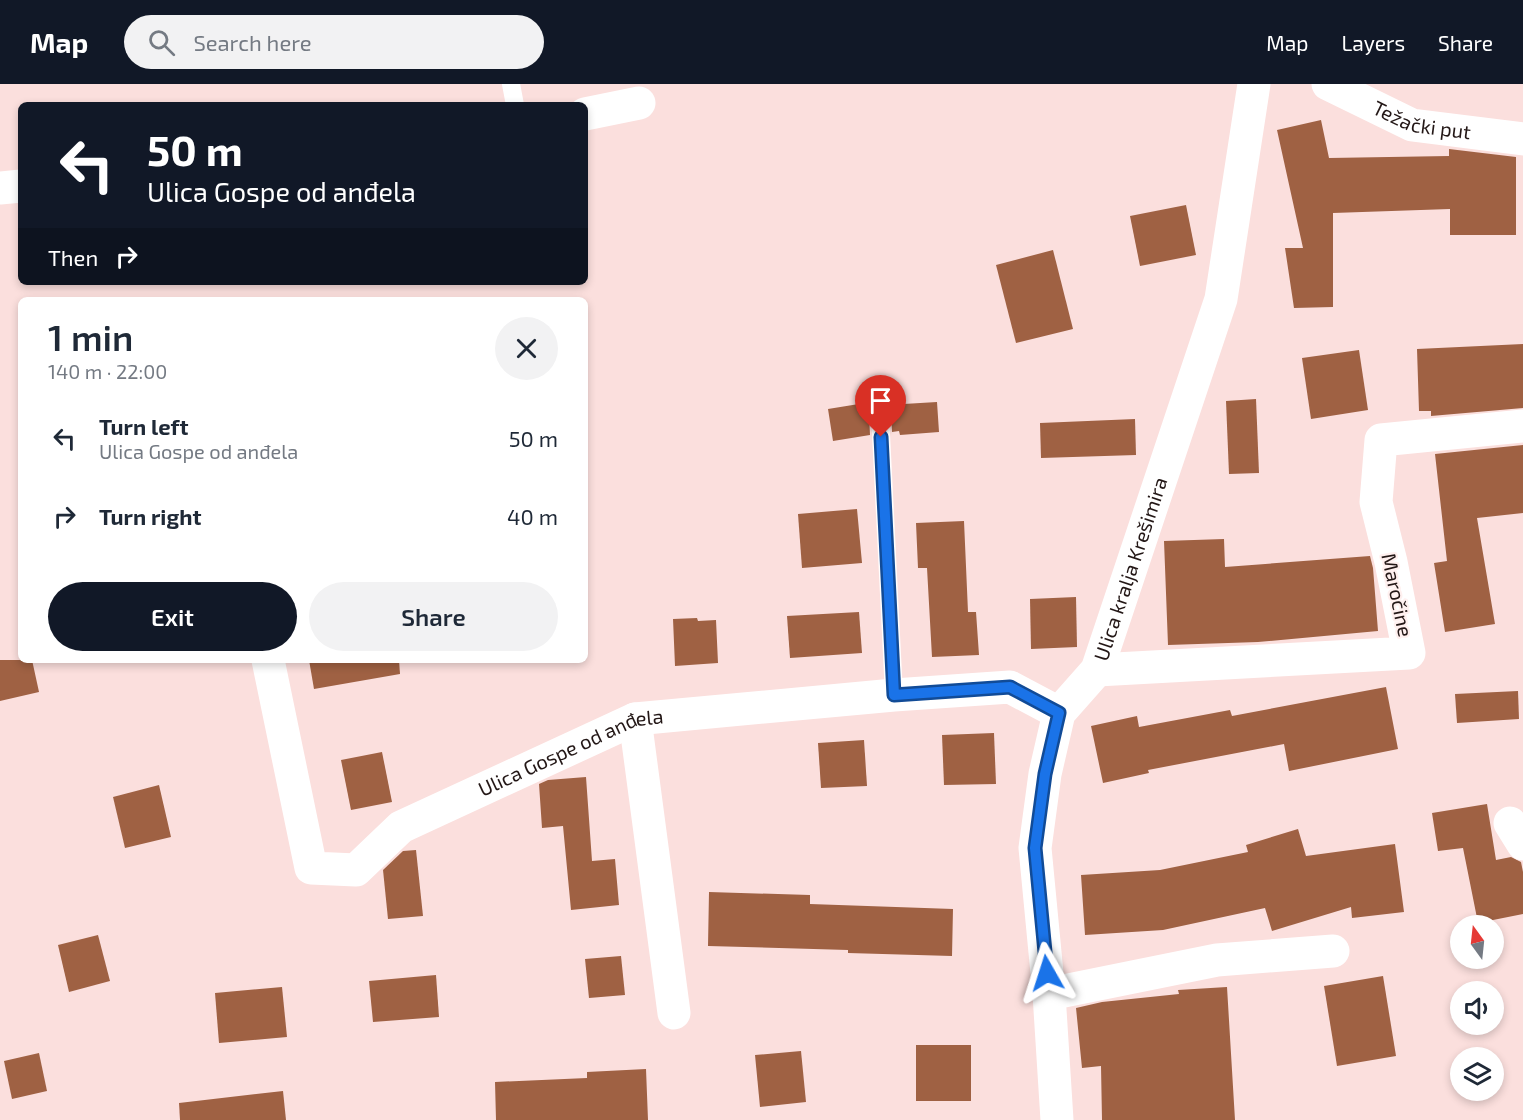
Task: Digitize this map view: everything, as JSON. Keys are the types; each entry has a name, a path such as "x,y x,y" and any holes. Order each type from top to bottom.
{"street":[{"name":"Ulica kralja Krešimira","path":"1057,1120 1049,994 1035,848 1045,774 1059,713 1097,670 1221,299 1254,84"},
{"name":"Težački put","path":"1328,84 1412,125 1523,139"},
{"path":"588,113 639,103"},
{"path":"0,188 18,186"},
{"name":"Maročine","path":"1097,670 1409,653 1391,562 1376,502 1381,440 1523,426"},
{"name":"Ulica Gospe od anđela","path":"269,663 311,868 356,870 401,827 635,719 894,695 1010,687 1059,713"},
{"path":"635,719 674,1014"},
{"path":"1049,994 1217,960 1333,951"}],"lane":[{"path":"512,84 515,102"},
{"path":"880,414 894,695"}],"building":[{"path":"1321,120 1329,158 1449,156 1449,149 1516,157 1516,235 1450,235 1450,209 1333,213 1333,307 1294,308 1285,248 1303,248 1277,130"},
{"path":"1186,205 1196,255 1140,266 1130,216"},
{"path":"1053,250 1073,329 1016,343 996,265"},
{"path":"1523,344 1523,408 1431,416 1431,411 1419,411 1417,349"},
{"path":"1359,350 1368,410 1311,419 1302,358"},
{"path":"1256,399 1259,473 1229,474 1226,401"},
{"path":"937,402 939,432 900,435 899,431 892,432 891,413 887,405"},
{"path":"865,403 866,407 872,406 869,414 870,435 833,441 828,409"},
{"path":"1135,419 1136,455 1041,458 1040,423"},
{"path":"1523,445 1523,513 1477,518 1495,624 1445,632 1434,563 1447,561 1435,454"},
{"path":"857,509 862,563 802,568 798,514"},
{"path":"964,521 968,612 976,612 979,655 932,657 927,568 918,568 916,523"},
{"path":"1224,539 1225,567 1370,556 1378,631 1258,642 1168,645 1164,541"},
{"path":"1076,597 1077,647 1031,649 1030,599"},
{"path":"859,612 862,653 790,658 787,616"},
{"path":"697,618 698,621 716,620 718,663 675,666 673,619"},
{"path":"0,660 33,663 39,692 0,701"},
{"path":"310,663 399,663 400,674 314,689"},
{"path":"1386,687 1398,749 1289,771 1284,744 1148,770 1149,773 1103,783 1091,726 1137,716 1139,727 1230,710 1232,716"},
{"path":"1518,691 1519,719 1457,723 1455,694"},
{"path":"994,733 996,784 944,785 942,735"},
{"path":"864,740 867,786 821,788 818,743"},
{"path":"382,752 392,802 351,810 341,760"},
{"path":"586,777 592,861 615,859 619,905 571,910 563,826 542,828 539,784 548,780"},
{"path":"159,785 171,837 125,848 113,797"},
{"path":"1487,804 1496,860 1511,857 1521,862 1523,914 1504,918 1504,915 1476,915 1463,848 1438,851 1432,813"},
{"path":"1298,829 1306,856 1395,844 1404,912 1352,918 1351,907 1272,931 1265,908 1163,930 1085,935 1081,875 1160,870 1248,852 1246,845"},
{"path":"416,850 423,916 388,919 383,870 403,851"},
{"path":"709,892 810,895 810,904 953,909 952,956 708,946"},
{"path":"98,935 110,981 69,992 58,945"},
{"path":"621,956 625,995 589,998 585,959"},
{"path":"436,975 439,1017 373,1022 369,981"},
{"path":"1383,976 1396,1056 1337,1066 1324,986"},
{"path":"282,987 287,1037 219,1043 215,993"},
{"path":"1227,987 1235,1120 1102,1120 1101,1066 1082,1068 1076,1008 1102,1002 1179,994 1178,990"},
{"path":"916,1045 971,1045 971,1101 916,1101"},
{"path":"801,1051 806,1102 760,1107 755,1055"},
{"path":"39,1053 47,1091 12,1099 4,1061"},
{"path":"646,1069 648,1120 496,1120 495,1082 587,1078 587,1072"},
{"path":"283,1091 286,1120 180,1120 179,1103"}],"route":[{"path":"881,437 894,695 1010,687 1059,713 1045,774 1035,848 1047,973"}]}
